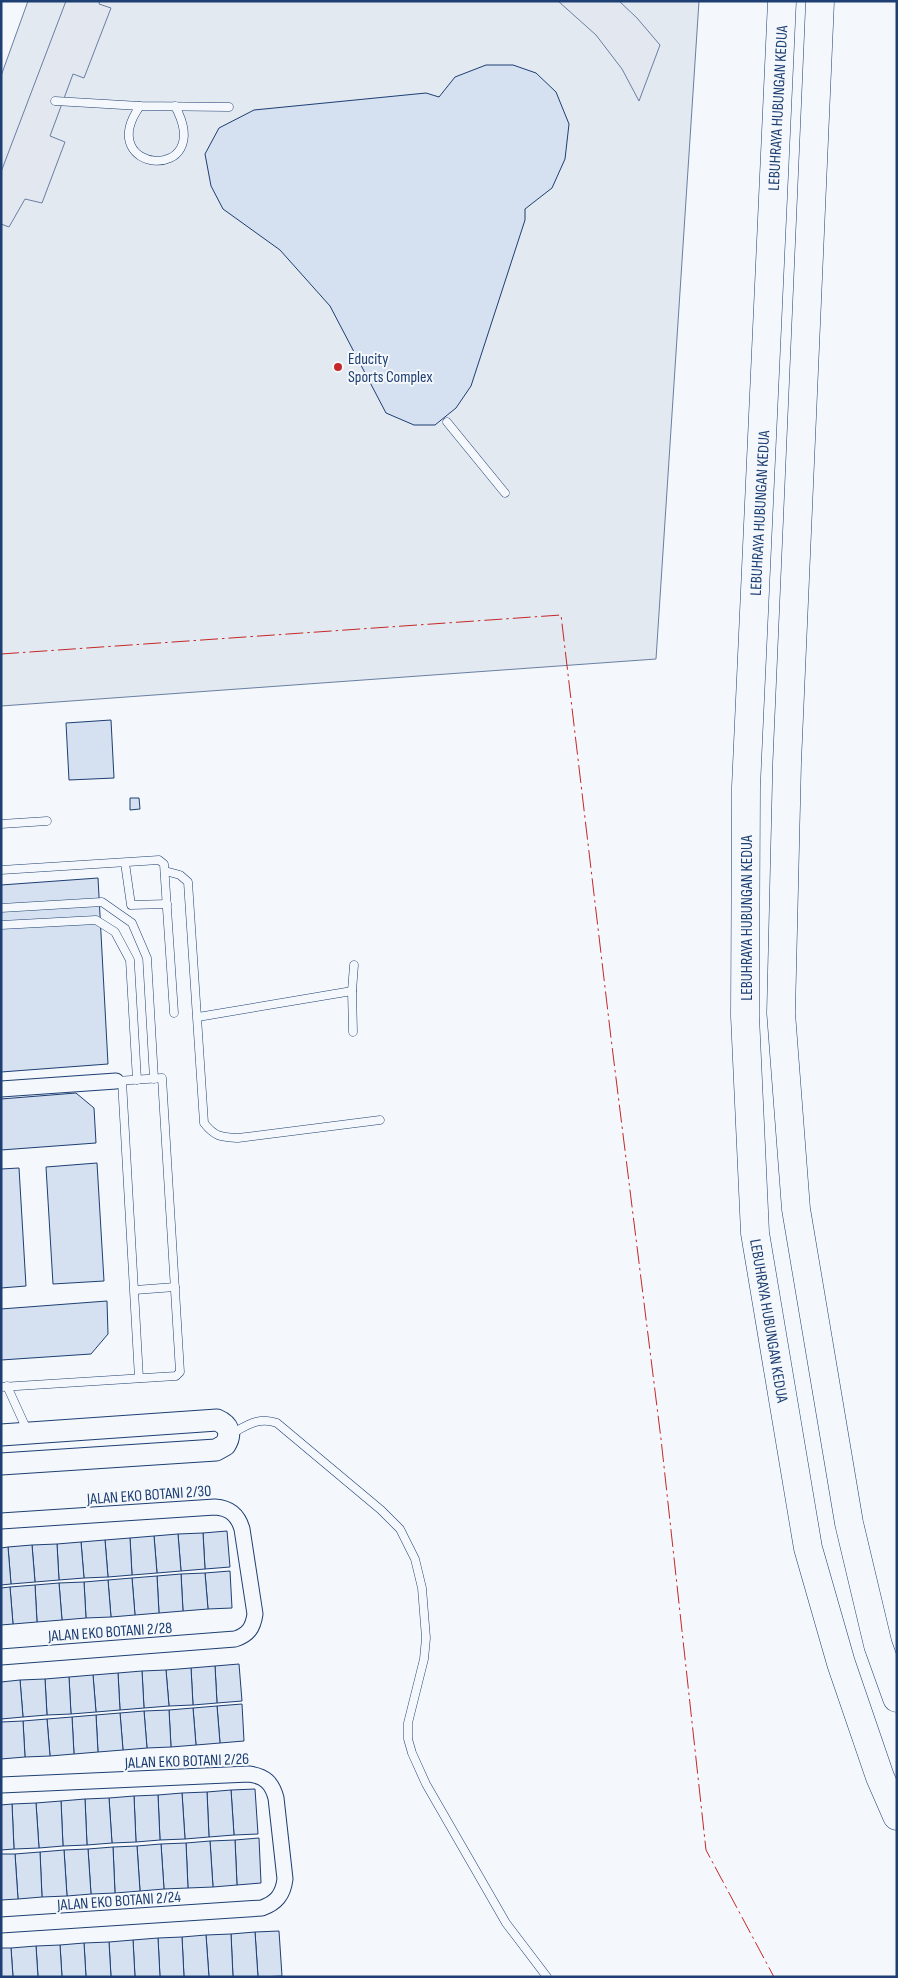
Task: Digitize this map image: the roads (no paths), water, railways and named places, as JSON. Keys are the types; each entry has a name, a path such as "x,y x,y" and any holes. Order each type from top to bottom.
{"highway":[{"name":"LEBUHRAYA HUBUNGAN KEDUA","path":"782,1 746,787 746,1016 755,1233 808,1548 841,1663 880,1777 897,1816"},
{"path":"820,1 787,763 781,1013 796,1209 844,1494 878,1645 897,1698"}],"street":[{"path":"1,1089 119,1081"},
{"path":"1,1435 217,1420 227,1426 229,1435 225,1445 216,1450 1,1464"},
{"name":"JALAN EKO BOTANI 2/30","path":"1,1521 215,1507 225,1508 240,1520 255,1614 254,1623 243,1636 221,1640"},
{"name":"JALAN EKO BOTANI 2/28","path":"1,1657 221,1640"},
{"name":"JALAN EKO BOTANI 2/26","path":"1,1785 259,1775 268,1780 274,1788 285,1879 284,1889 279,1898 271,1904 262,1908 239,1910"},
{"name":"JALAN EKO BOTANI 2/24","path":"1,1925 239,1910"}],"lane":[{"path":"55,102 140,106 229,107"},
{"path":"140,106 128,132 130,144 140,156 154,162 169,159 176,154 183,140 184,126 175,106"},
{"path":"448,422 505,493"},
{"path":"1,824 47,821"},
{"path":"1,870 159,860 164,864 174,1013"},
{"path":"125,863 130,903 132,905 167,904"},
{"path":"165,871 180,875 188,882 204,1123 212,1133 224,1137 238,1138 380,1120"},
{"path":"1,908 102,902 132,923 148,958 180,1369 176,1376 4,1387 28,1433"},
{"path":"1,926 96,920 115,932 130,960 137,1080"},
{"path":"353,1032 352,991 354,965"},
{"path":"198,1017 352,991"},
{"path":"139,1378 135,1290 119,1081 158,1078"},
{"path":"135,1290 175,1287"},
{"path":"229,1435 255,1421 270,1420 277,1423 381,1510 400,1529 415,1559 422,1588 426,1638 424,1659 408,1723 408,1739 412,1753 426,1784 506,1923 547,1977"}],"place":[{"name":"Educity Sports Complex","path":"338,367"}]}
